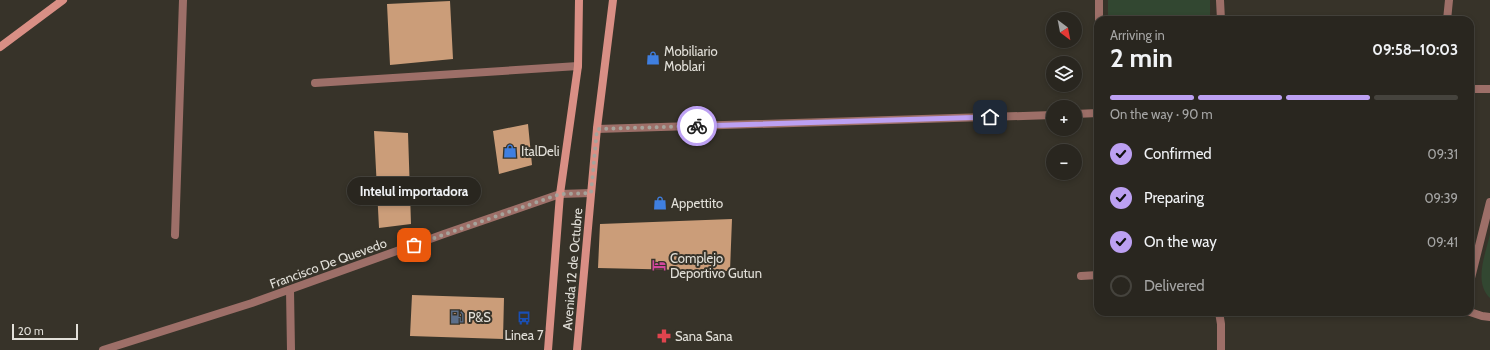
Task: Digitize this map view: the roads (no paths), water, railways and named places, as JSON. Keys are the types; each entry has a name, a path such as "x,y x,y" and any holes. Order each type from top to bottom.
{"main road":[{"path":"0,47 63,0"},
{"name":"Avenida 12 de Octubre","path":"548,350 560,194 578,66 579,0"},
{"name":"Avenida 12 de Octubre","path":"577,350 597,129 613,0"}],"street":[{"path":"175,235 183,0"},
{"path":"1099,0 1099,16"},
{"path":"1220,0 1221,16"},
{"path":"1447,16 1449,0"},
{"path":"315,83 578,66"},
{"path":"1474,89 1490,89"},
{"path":"1082,114 1094,114"},
{"path":"597,129 1046,115"},
{"name":"Francisco De Quevedo","path":"103,350 290,290 560,194 591,193"},
{"path":"1474,266 1490,202"},
{"path":"1082,276 1094,275"},
{"path":"290,290 290,350"},
{"path":"1474,314 1478,316 1490,317"},
{"path":"1220,316 1221,350"}],"place":[{"name":"Mobiliario Moblari","path":"653,58"},
{"name":"ItalDeli","path":"510,151"},
{"name":"Appettito","path":"660,203"},
{"name":"Intelul importadora","path":"414,245"},
{"name":"Complejo Deportivo Gutun","path":"659,265"},
{"name":"P&S","path":"457,317"},
{"name":"Linea 7","path":"524,318"},
{"name":"Sana Sana","path":"664,336"}]}
